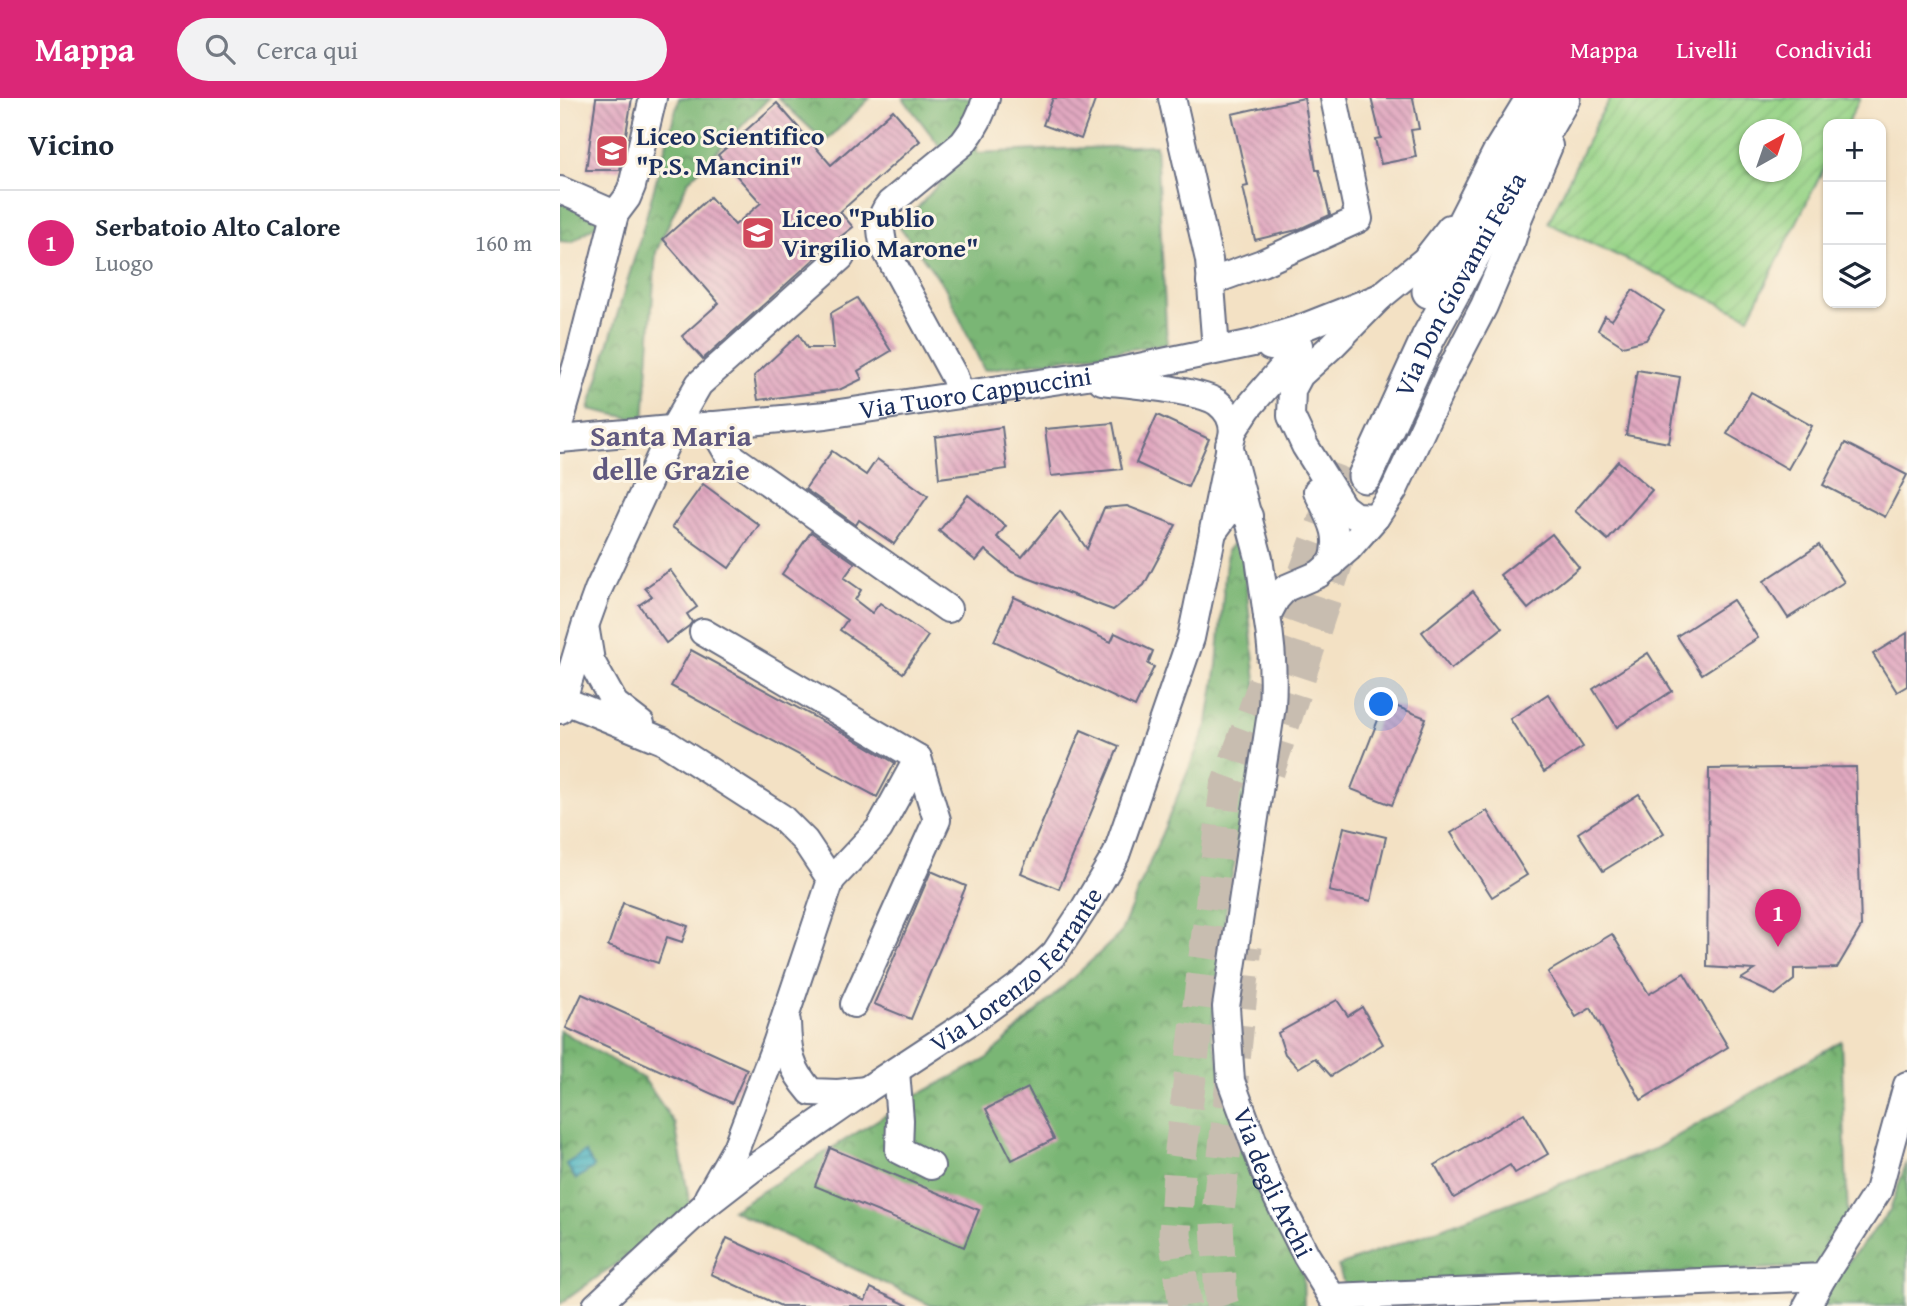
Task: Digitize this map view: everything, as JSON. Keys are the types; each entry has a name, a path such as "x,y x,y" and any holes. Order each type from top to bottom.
{"main road":[{"name":"Via Don Giovanni Festa","path":"1532,98 1472,204 1355,471 1382,441 1428,338 1483,237 1565,98"}],"street":[{"path":"560,422 615,214 632,186 653,98"},
{"path":"961,395 954,376 884,247 880,220 890,203 963,143 973,131 986,98"},
{"path":"1172,98 1209,260 1216,350"},
{"path":"1210,282 1262,263 1359,219 1334,98"},
{"path":"1267,616 1286,589 1319,574 1363,534 1394,490 1484,306 1512,240 1530,215 1565,98"},
{"path":"560,190 615,214"},
{"path":"1376,517 1355,516 1343,507 1305,446 1291,416 1292,390 1300,375 1380,297 1424,260 1472,204"},
{"path":"1382,441 1416,397 1496,236 1507,225 1530,215"},
{"path":"663,741 562,705 598,590 673,429 699,384 841,257"},
{"name":"Via Tuoro Cappuccini","path":"560,439 826,415 1121,371 1253,343 1299,329 1380,297"},
{"path":"1231,438 1248,408 1297,351 1298,343 1271,347 1253,343"},
{"name":"Via degli Archi","path":"1074,378 1165,389 1210,398 1217,402 1232,422 1231,438 1259,558 1271,641 1273,681 1272,706 1226,1007 1231,1081 1266,1178 1331,1302 1823,1277"},
{"path":"1270,382 1268,404 1272,414 1311,477 1334,526 1338,541 1332,564"},
{"path":"711,425 728,454 948,609"},
{"name":"Via Lorenzo Ferrante","path":"596,1306 703,1207 752,1169 974,1019 1023,983 1055,953 1116,855 1191,638 1231,438"},
{"path":"1213,532 1227,513 1237,510 1249,516"},
{"path":"1259,558 1279,577 1300,582"},
{"path":"585,626 591,661 615,704 663,741 781,817 805,841 831,880"},
{"path":"703,632 918,758 937,820 854,1004"},
{"path":"703,1207 736,1149 787,1014 831,880 879,829 918,758"},
{"path":"787,1014 790,1056 797,1076 811,1092 866,1090"},
{"path":"896,1071 901,1120 899,1150 930,1166"},
{"path":"1807,1306 1878,1191 1907,1085"}],"green space":[{"path":"679,98 769,98 688,181 656,252 644,421 589,409"},
{"path":"778,98 870,98 825,142"},
{"path":"903,98 978,98 977,153 1156,145 1167,344 984,370 945,287 900,227 955,166"},
{"path":"1611,98 1860,98 1850,119 1823,119 1823,170 1749,317 1548,223 1598,119"},
{"path":"560,202 605,219 572,242 560,241"},
{"path":"1241,533 1261,731 1227,900 1211,1035 1240,1131 1303,1270 1304,1306 932,1306 732,1210 921,1093 985,1060 1120,934 1208,723 1217,665 1227,551"},
{"path":"560,1030 644,1079 675,1124 691,1210 560,1304"},
{"path":"1841,1041 1848,1218 1818,1266 1346,1290 1338,1266 1655,1149"},
{"path":"1907,1161 1907,1306 1812,1306 1889,1212"}],"water":[{"path":"585,1152 594,1167 576,1179 566,1164"}],"building":[{"path":"596,98 632,98 620,170 586,170"},
{"path":"1053,98 1096,98 1081,139 1043,125"},
{"path":"1304,98 1316,170 1319,170 1330,215 1297,230 1255,240 1243,187 1248,186 1232,114"},
{"path":"1371,98 1413,98 1419,129 1411,130 1416,157 1381,164 1375,139 1381,138"},
{"name":"Liceo \"Publio Virgilio Marone\"","path":"777,103 831,165 893,110 920,141 840,212 853,227 703,359 682,336 719,303 663,239 710,197 735,225 761,203 718,155"},
{"path":"1633,290 1664,311 1646,340 1623,346 1598,330 1605,316 1612,320"},
{"path":"857,298 891,351 858,371 862,379 839,390 758,400 754,376 799,334 807,348 834,348 831,313"},
{"path":"1637,370 1680,377 1669,443 1626,435"},
{"path":"1751,392 1812,426 1788,469 1727,434"},
{"path":"1157,415 1209,439 1188,487 1136,463"},
{"path":"1113,423 1122,469 1051,476 1045,429"},
{"path":"1002,427 1007,469 939,478 935,437"},
{"path":"1845,443 1907,475 1885,517 1823,485"},
{"path":"832,451 866,475 877,459 928,496 894,544 859,520 856,525 805,489"},
{"path":"1618,461 1652,490 1608,540 1575,511"},
{"path":"703,484 759,525 729,568 672,527"},
{"path":"968,495 1006,526 997,537 1022,557 1060,511 1087,549 1104,508 1127,506 1176,525 1144,585 1113,610 1012,572 985,550 976,561 939,531"},
{"path":"811,532 855,563 844,578 861,590 855,600 872,613 880,603 928,636 903,673 840,630 847,620 782,574"},
{"path":"1552,534 1579,567 1528,609 1500,575"},
{"path":"1819,545 1844,582 1788,618 1764,581"},
{"path":"670,570 697,607 687,614 692,622 689,626 666,643 639,605 652,596 645,588"},
{"path":"1473,591 1502,628 1451,669 1422,632"},
{"path":"1014,597 1111,642 1115,633 1153,651 1148,664 1154,667 1135,707 994,641"},
{"path":"1733,600 1758,638 1702,674 1677,636"},
{"path":"1907,633 1907,686 1897,692 1873,654"},
{"path":"691,650 895,763 877,797 671,686"},
{"path":"1648,653 1672,691 1617,727 1593,689"},
{"path":"1548,694 1583,747 1544,772 1510,719"},
{"path":"1385,702 1426,718 1392,805 1351,789"},
{"path":"1081,730 1119,746 1059,889 1021,873"},
{"path":"1856,767 1861,927 1837,968 1794,969 1794,980 1775,995 1741,979 1755,970 1707,967 1709,769"},
{"path":"1639,794 1664,833 1603,871 1578,833"},
{"path":"1487,811 1527,875 1492,897 1451,833"},
{"path":"1344,827 1386,837 1371,901 1329,891"},
{"path":"931,871 966,886 911,1019 874,1004"},
{"path":"623,903 688,926 682,942 667,937 658,963 608,946"},
{"path":"1612,934 1649,994 1684,973 1728,1047 1641,1100 1591,1008 1576,1017 1548,972"},
{"path":"582,994 747,1069 732,1103 566,1028"},
{"path":"1337,1000 1348,1016 1362,1007 1383,1044 1331,1076 1315,1058 1298,1068 1285,1054 1278,1033"},
{"path":"1028,1088 1054,1139 1012,1160 986,1109"},
{"path":"1524,1113 1548,1154 1515,1173 1510,1165 1454,1198 1435,1165"},
{"path":"830,1148 979,1210 964,1247 815,1186"},
{"path":"727,1238 865,1301 871,1288 909,1306 781,1306 711,1274"}],"tunnel":[{"path":"1185,1306 1175,1234 1180,1158 1226,788 1344,467"},
{"path":"1268,772 1365,476"},
{"path":"1223,1306 1217,1223 1246,946"}],"place":[{"name":"Liceo Scientifico \"P.S. Mancini\"","path":"612,151"},
{"name":"Liceo \"Publio Virgilio Marone\"","path":"758,233"},
{"name":"Serbatoio Alto Calore","path":"1778,947"}],"district":[{"name":"Santa Maria delle Grazie","path":"671,453"}]}
